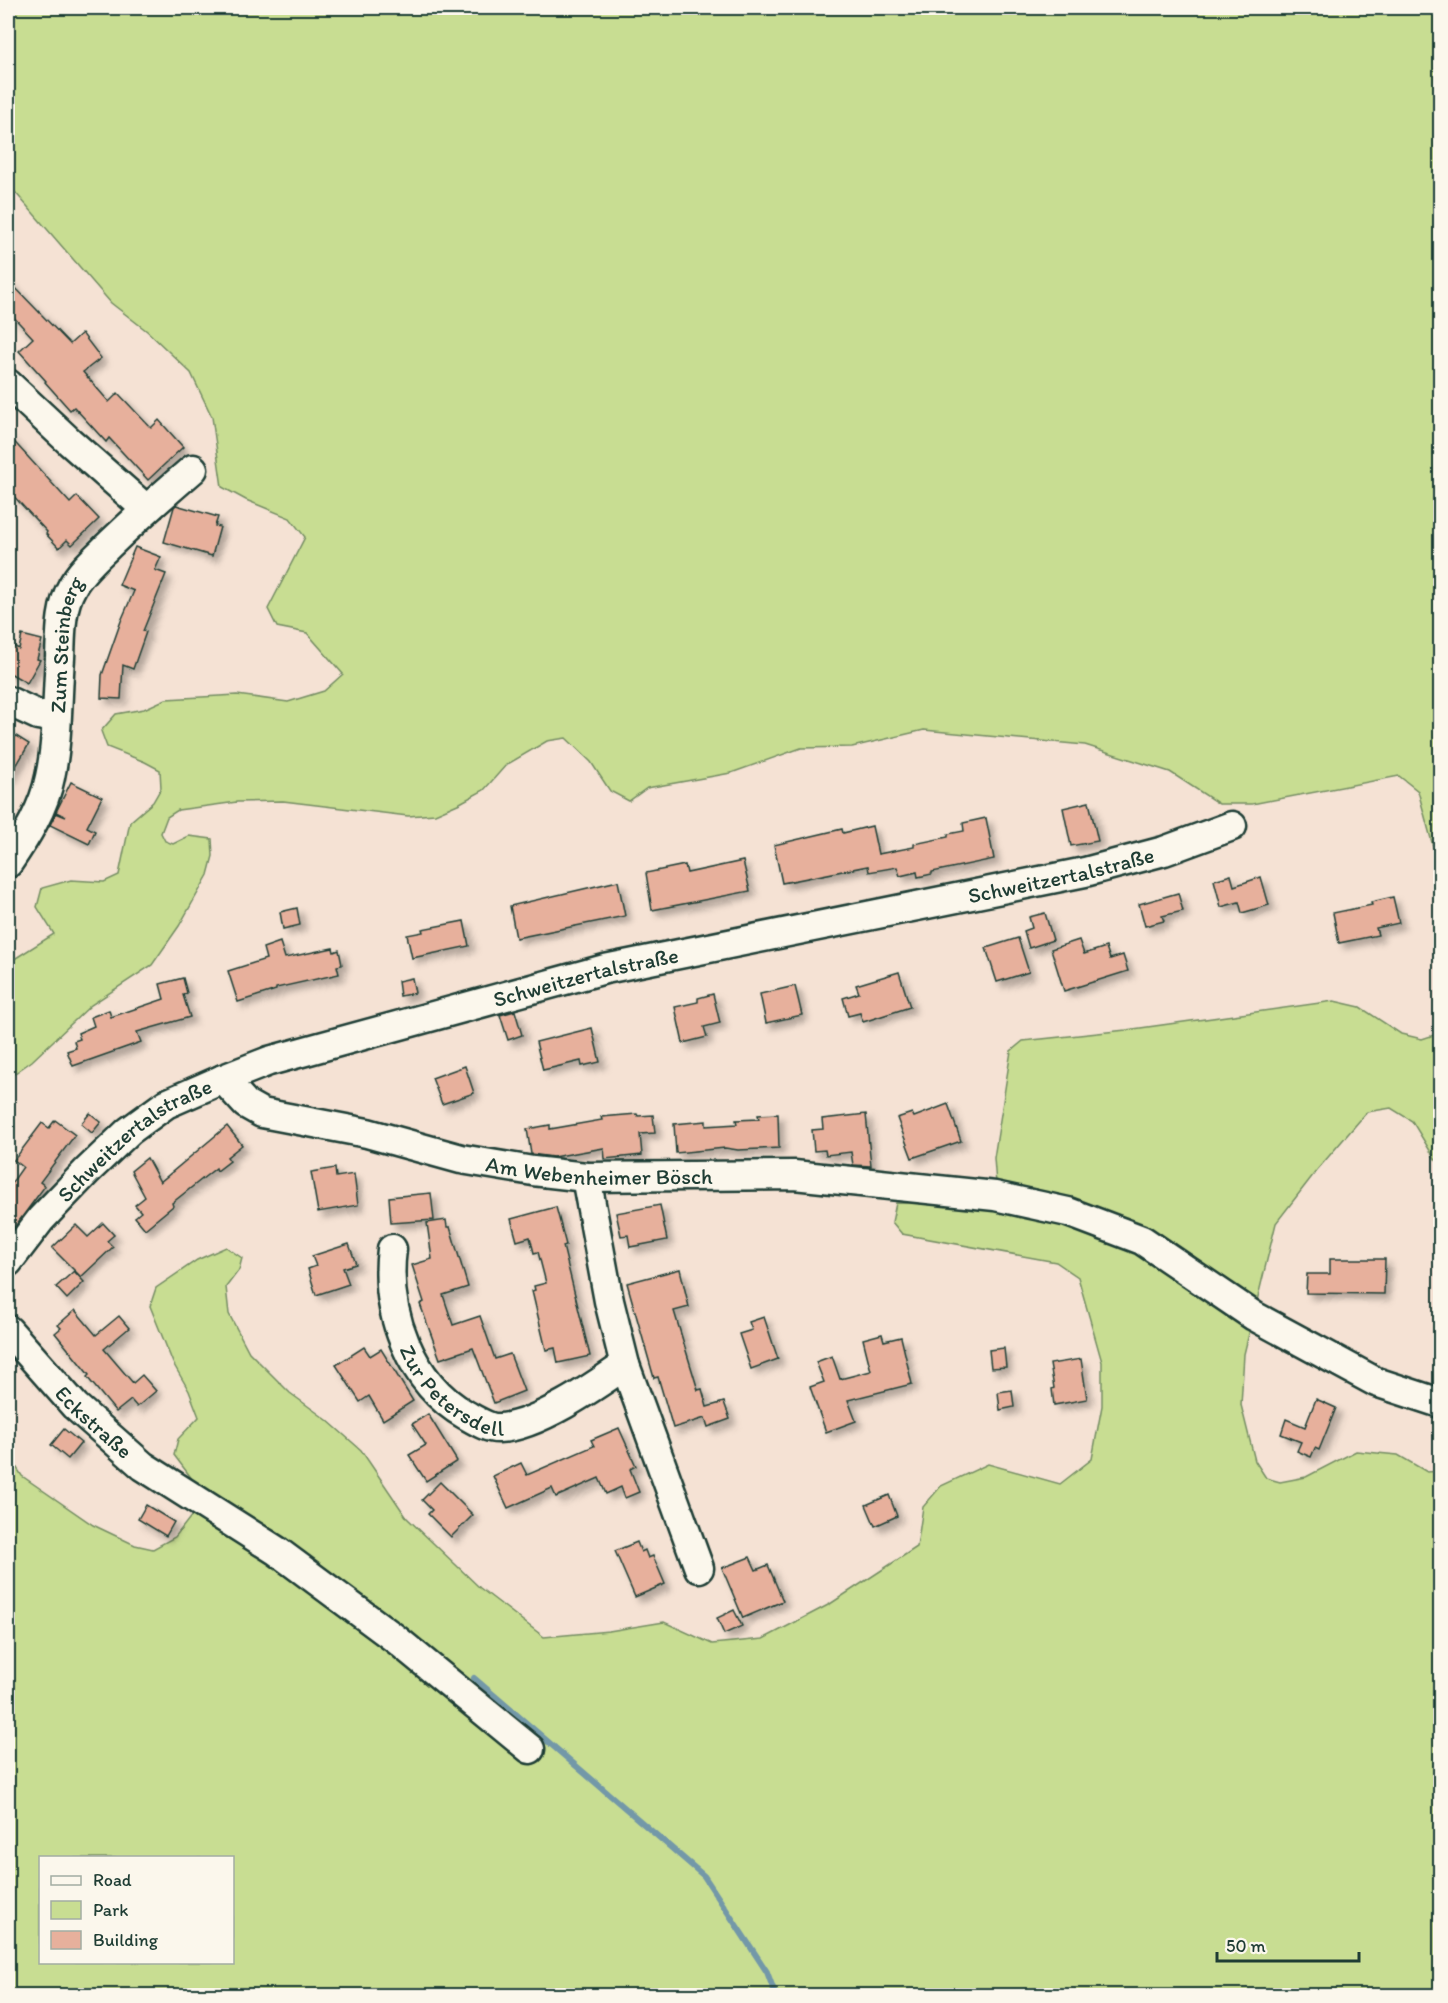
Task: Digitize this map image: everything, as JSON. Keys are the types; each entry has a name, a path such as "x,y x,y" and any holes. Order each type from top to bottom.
{"street":[{"path":"8,384 146,509"},
{"name":"Zum Steinberg","path":"8,862 40,808 47,788 53,758 65,602 71,587 79,575 146,509 193,469"},
{"path":"8,700 38,715 55,718"},
{"name":"Schweitzertalstraße","path":"8,1262 41,1220 87,1170 129,1131 166,1104 269,1061 604,969 1085,872 1164,851 1232,826"},
{"name":"Am Webenheimer Bösch","path":"223,1079 246,1104 262,1113 367,1133 461,1160 586,1177 794,1175 995,1196 1068,1212 1142,1240 1254,1316 1376,1382 1440,1403"},
{"path":"586,1177 609,1301 625,1365 699,1568"},
{"name":"Zur Petersdell","path":"392,1249 390,1267 393,1297 411,1359 430,1384 455,1408 478,1421 497,1429 518,1426 592,1388 625,1365"},
{"name":"Eckstraße","path":"8,1330 75,1406 143,1466 277,1551 388,1633 530,1749"}],"green space":[{"path":"8,8 1440,8 1440,872 1418,791 1399,776 1252,804 1219,804 1170,772 1085,745 924,730 852,747 801,748 731,773 647,788 629,801 610,791 591,762 566,738 547,741 506,765 484,790 435,814 408,816 283,801 237,802 178,810 167,817 161,833 165,841 173,844 189,836 212,839 213,856 208,875 179,926 152,965 91,1005 32,1061 8,1078 8,963 54,934 37,907 42,888 71,880 104,882 119,875 130,822 153,802 161,788 160,770 107,747 101,731 116,714 144,709 166,699 237,695 288,702 324,691 343,674 307,633 277,627 268,609 305,537 290,518 246,500 222,487 212,417 191,373 147,331 111,303 8,184"},
{"path":"1334,1001 1360,1007 1401,1034 1422,1039 1440,1033 1440,1164 1412,1121 1391,1108 1367,1112 1317,1170 1276,1223 1244,1354 1241,1405 1255,1461 1266,1478 1280,1482 1306,1477 1356,1451 1398,1455 1427,1472 1440,1471 1440,1995 8,1995 8,1454 22,1476 93,1525 135,1545 153,1549 175,1537 196,1510 199,1488 174,1455 178,1439 199,1417 189,1391 173,1363 150,1306 156,1288 197,1260 226,1247 242,1258 239,1270 226,1287 229,1314 249,1352 290,1393 327,1420 361,1450 407,1518 480,1588 544,1637 609,1631 664,1622 712,1644 763,1639 830,1604 917,1547 923,1507 941,1486 988,1464 1060,1484 1092,1459 1102,1406 1102,1362 1078,1277 1056,1262 902,1234 892,1222 896,1203 988,1205 996,1184 994,1158 1011,1051 1023,1041 1126,1030"}],"building":[{"path":"8,280 70,344 82,333 101,358 83,372 109,402 118,393 151,428 159,420 183,447 148,480 109,438 106,442 74,407 70,410 19,351 33,338 8,311"},
{"path":"8,435 70,503 77,496 99,519 72,545 67,540 59,548 8,490"},
{"path":"176,505 218,517 215,526 220,527 212,556 164,542"},
{"path":"135,547 161,557 155,570 166,574 143,631 146,632 133,669 123,665 121,699 101,698 102,675 134,591 119,585"},
{"path":"22,635 42,640 37,659 40,660 27,683 8,672 8,643 19,649"},
{"path":"8,731 29,744 8,780"},
{"path":"71,782 102,797 87,827 95,831 89,844 50,825 56,813 66,817 56,812"},
{"path":"1089,802 1098,841 1071,846 1063,808"},
{"path":"986,818 994,859 918,877 917,872 900,876 897,867 869,872 868,866 782,883 774,845 842,829 843,833 872,826 878,854 948,837 948,834 964,831 963,823"},
{"path":"743,861 750,891 652,910 646,873 685,865 687,873"},
{"path":"1231,875 1234,886 1261,877 1269,905 1242,913 1239,902 1221,907 1214,880"},
{"path":"618,881 625,916 516,938 510,906"},
{"path":"1178,893 1183,911 1162,916 1164,921 1145,926 1139,904"},
{"path":"1393,897 1399,923 1376,928 1378,935 1339,943 1333,913 1372,905 1371,902"},
{"path":"297,908 300,925 283,929 280,912"},
{"path":"1045,913 1053,940 1029,948 1024,931 1032,928 1029,917"},
{"path":"464,921 469,946 412,958 407,935 423,932 422,929"},
{"path":"1018,938 1029,972 997,982 986,948"},
{"path":"1079,940 1084,954 1106,947 1110,959 1123,955 1128,971 1064,991 1051,949"},
{"path":"280,942 285,958 333,948 334,952 339,950 342,965 337,966 339,974 276,988 276,990 238,1002 228,971 266,959 263,948"},
{"path":"899,972 910,1007 863,1022 860,1013 848,1016 843,998 859,993 856,985"},
{"path":"183,978 187,993 183,995 190,1017 137,1032 141,1042 73,1066 67,1051 76,1048 74,1041 80,1039 78,1033 94,1026 91,1017 109,1010 111,1017 164,999 160,984"},
{"path":"412,978 415,993 400,996 398,981"},
{"path":"795,986 802,1015 766,1023 760,994"},
{"path":"713,994 720,1023 704,1027 707,1037 683,1043 675,1007 698,1002 698,998"},
{"path":"515,1011 522,1035 508,1040 500,1015"},
{"path":"592,1028 600,1062 582,1066 581,1061 543,1070 536,1042"},
{"path":"465,1066 474,1093 442,1104 432,1078"},
{"path":"948,1104 961,1141 912,1158 897,1118 912,1113 914,1117"},
{"path":"90,1113 101,1122 92,1133 81,1124"},
{"path":"637,1114 638,1116 653,1115 655,1133 640,1134 642,1155 605,1159 604,1148 553,1157 531,1154 527,1129 550,1125 550,1129 602,1120 601,1117"},
{"path":"778,1114 779,1148 738,1150 725,1148 676,1153 674,1124 706,1121 706,1126 737,1124 736,1120 759,1119 758,1115"},
{"path":"866,1114 871,1166 853,1165 851,1152 826,1155 825,1150 814,1151 812,1130 823,1129 822,1119"},
{"path":"55,1120 75,1135 40,1182 45,1186 8,1236 8,1188 23,1167 14,1160 42,1123 49,1128"},
{"path":"227,1126 242,1145 227,1157 230,1161 217,1171 216,1168 172,1203 173,1206 145,1229 135,1217 141,1212 135,1205 145,1197 131,1171 147,1158 160,1182"},
{"path":"335,1168 336,1177 354,1174 358,1205 318,1212 311,1172"},
{"path":"431,1193 434,1220 391,1223 389,1197"},
{"path":"660,1205 667,1240 630,1247 628,1235 621,1236 616,1213"},
{"path":"556,1207 566,1245 563,1246 590,1356 558,1363 555,1348 546,1350 532,1291 535,1290 534,1286 546,1283 538,1252 534,1253 530,1237 517,1241 511,1219"},
{"path":"446,1220 468,1287 443,1295 453,1325 480,1316 495,1359 510,1354 524,1391 494,1403 473,1348 440,1359 420,1304 424,1302 412,1265 432,1259 427,1223"},
{"path":"103,1223 114,1235 107,1241 113,1247 81,1277 52,1248 76,1225 88,1237"},
{"path":"349,1244 356,1264 343,1268 349,1284 316,1295 308,1269 316,1266 312,1256"},
{"path":"1330,1259 1385,1259 1384,1294 1306,1293 1307,1274 1330,1274"},
{"path":"680,1269 689,1307 674,1311 698,1390 702,1389 707,1407 724,1402 730,1419 708,1427 705,1418 673,1428 658,1377 654,1378 627,1283"},
{"path":"74,1271 84,1282 67,1299 56,1287"},
{"path":"75,1310 96,1335 119,1316 129,1328 104,1349 133,1383 142,1375 156,1391 137,1407 131,1400 116,1412 55,1333 61,1328 58,1325"},
{"path":"764,1317 778,1359 751,1369 739,1334 752,1330 749,1322"},
{"path":"882,1334 884,1341 901,1337 912,1384 848,1400 856,1421 826,1432 810,1387 824,1382 816,1362 832,1356 840,1379 871,1371 863,1339"},
{"path":"364,1347 370,1356 381,1349 413,1401 383,1420 369,1396 360,1402 336,1365"},
{"path":"1004,1348 1006,1367 991,1368 989,1350"},
{"path":"1081,1359 1087,1399 1054,1405 1050,1364"},
{"path":"1012,1390 1014,1407 1000,1410 998,1392"},
{"path":"1316,1399 1336,1408 1319,1450 1315,1448 1311,1457 1297,1451 1301,1442 1281,1434 1286,1419 1305,1427"},
{"path":"428,1414 457,1461 426,1481 409,1455 426,1445 412,1424"},
{"path":"619,1428 636,1466 630,1469 639,1492 625,1498 621,1487 606,1494 599,1478 556,1497 552,1488 508,1508 493,1476 521,1463 527,1475 594,1446 591,1440"},
{"path":"64,1429 81,1443 68,1459 51,1445"},
{"path":"440,1482 473,1515 451,1537 428,1514 432,1510 422,1500"},
{"path":"889,1495 897,1516 875,1526 866,1505"},
{"path":"146,1505 174,1522 166,1536 138,1519"},
{"path":"637,1542 641,1552 645,1550 648,1558 653,1556 665,1584 635,1597 615,1551"},
{"path":"750,1557 756,1570 768,1565 783,1601 743,1618 722,1568"},
{"path":"734,1610 742,1626 724,1634 717,1618"}],"waterway":[{"path":"474,1678 704,1876 767,1972 776,1996"}]}
